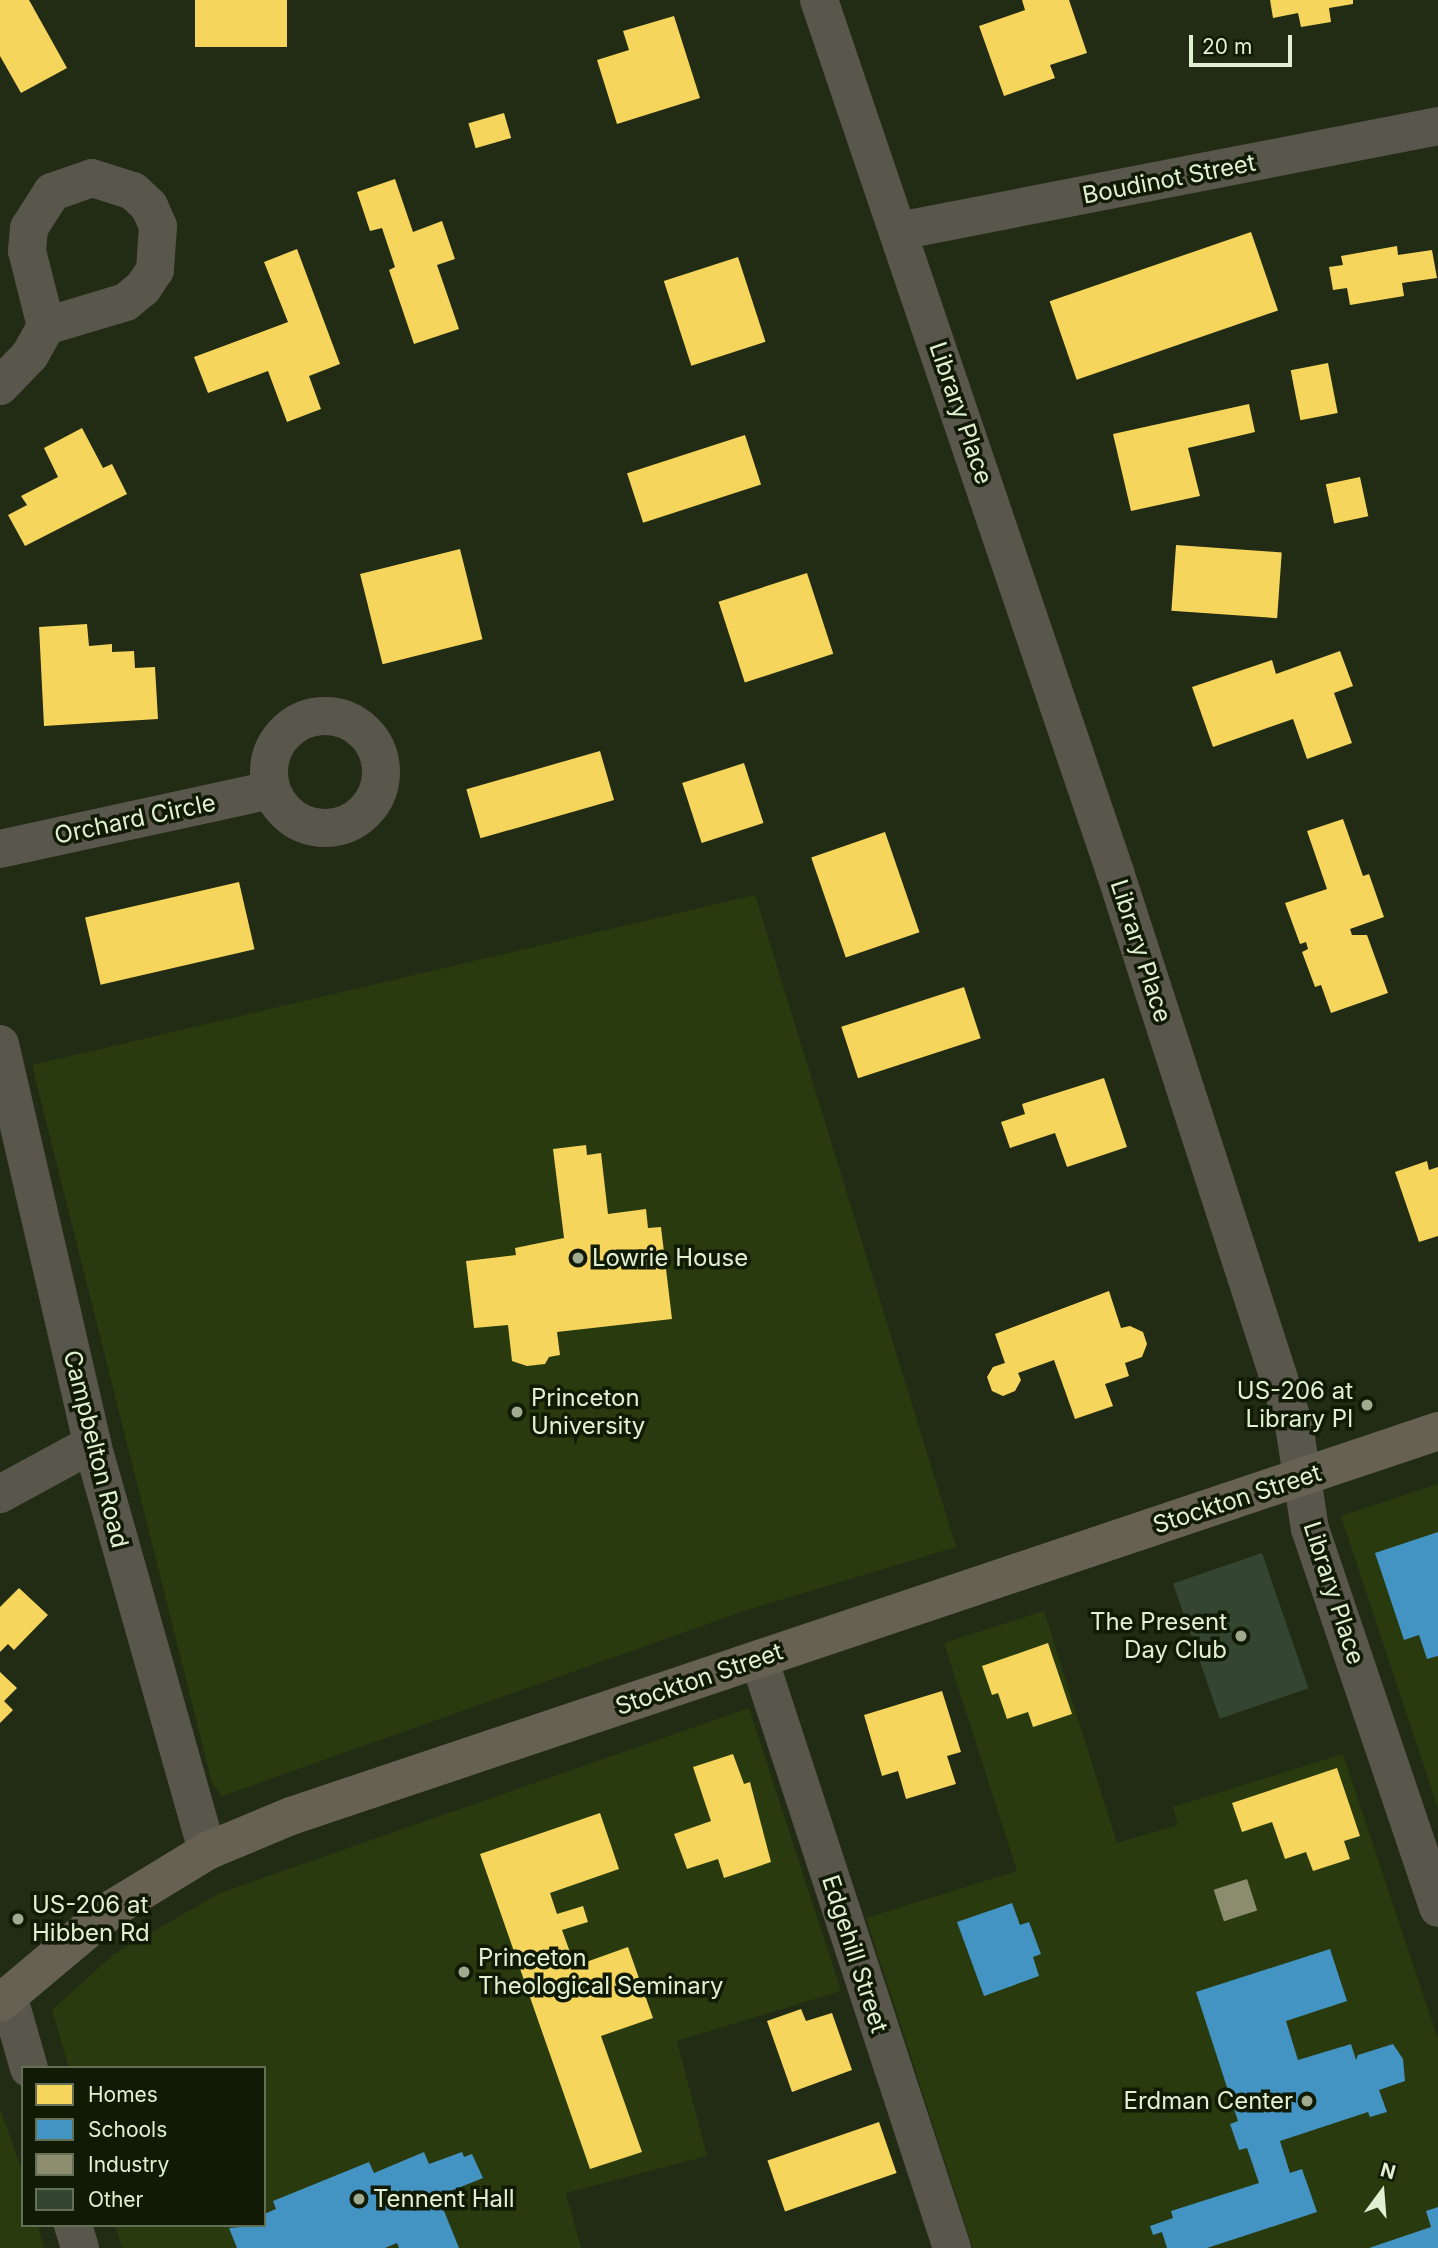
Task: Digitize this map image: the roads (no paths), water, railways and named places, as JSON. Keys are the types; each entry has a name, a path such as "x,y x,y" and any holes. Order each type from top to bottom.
{"highway":[{"name":"Stockton Street","path":"4,1999 112,1909 207,1851 291,1816 1438,1431"}],"street":[{"name":"Library Place","path":"819,0 1123,897 1294,1425 1310,1529 1438,1908"},
{"name":"Boudinot Street","path":"899,232 1438,127"},
{"path":"0,386 30,355 46,326"},
{"name":"Orchard Circle","path":"0,849 271,790"},
{"name":"Campbelton Road","path":"0,1044 92,1444 207,1851"},
{"path":"0,1494 92,1444"},
{"name":"Edgehill Street","path":"759,1659 952,2248"},
{"path":"4,1999 28,2066"},
{"path":"74,2227 80,2248"}],"place":[{"name":"Lowrie House","path":"578,1258"},
{"name":"US-206 at Library Pl","path":"1367,1405"},
{"name":"Princeton University","path":"517,1412"},
{"name":"The Present Day Club","path":"1241,1636"},
{"name":"US-206 at Hibben Rd","path":"18,1919"},
{"name":"Princeton Theological Seminary","path":"464,1972"},
{"name":"Erdman Center","path":"1307,2101"},
{"name":"Tennent Hall","path":"359,2199"}]}
